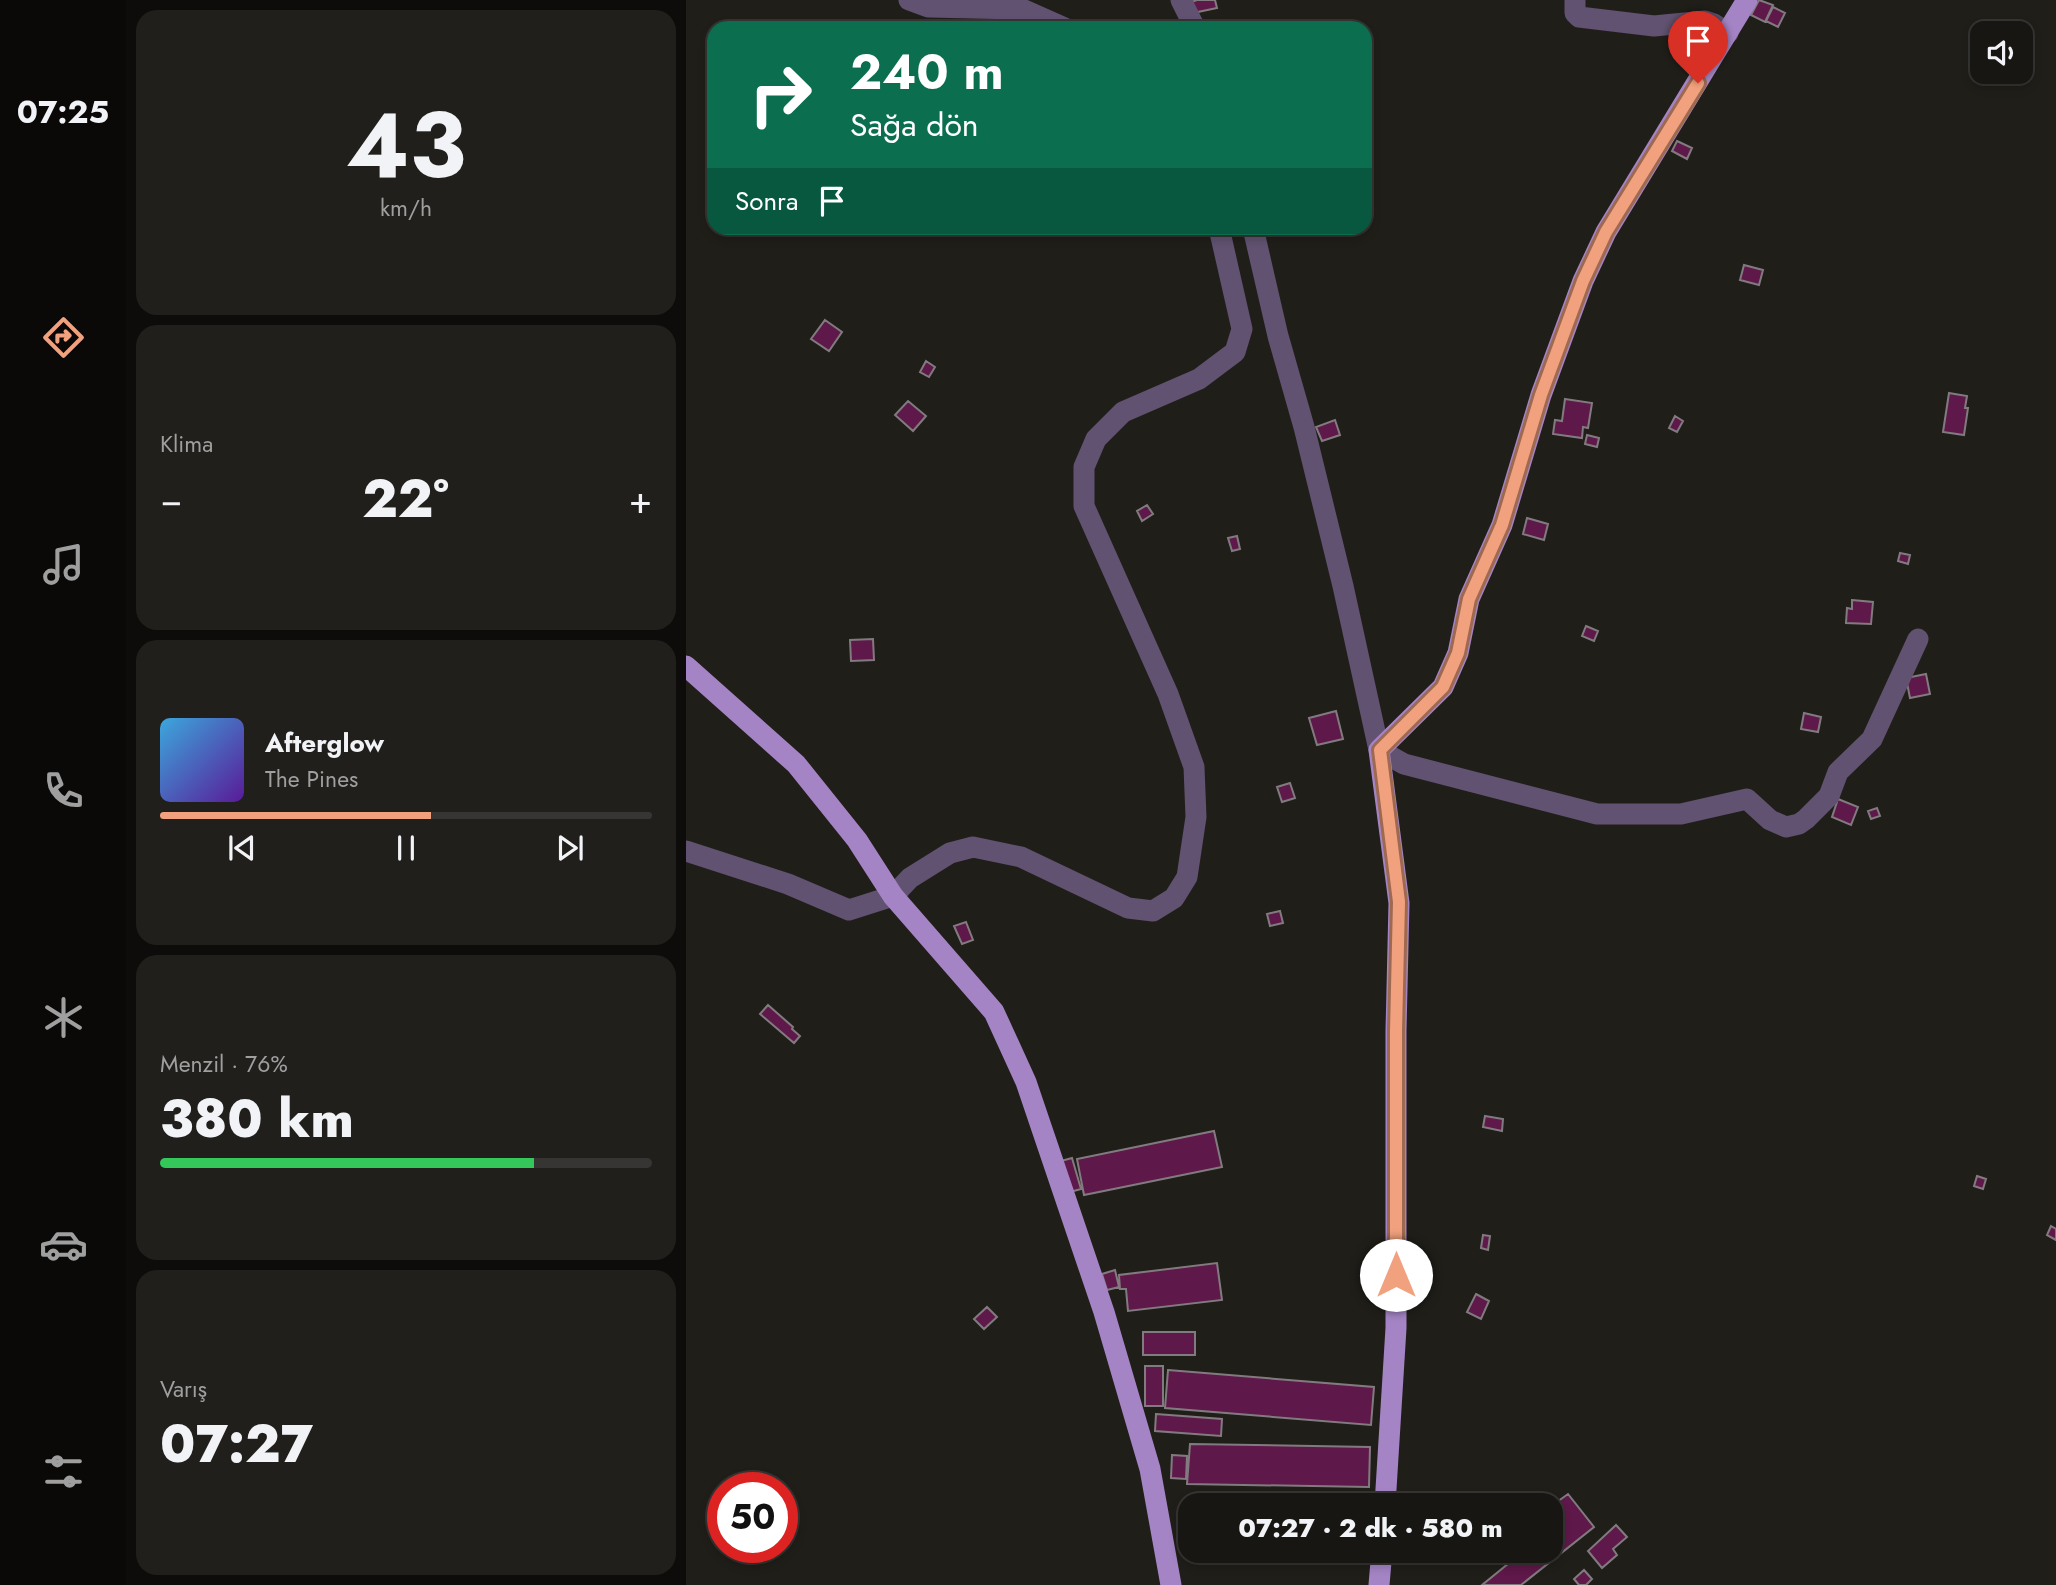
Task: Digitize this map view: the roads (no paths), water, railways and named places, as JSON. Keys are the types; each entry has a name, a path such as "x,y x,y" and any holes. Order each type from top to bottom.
{"main road":[{"path":"1386,1493 1396,1328 1399,902 1380,750 1443,687 1458,653 1469,599 1502,525 1541,395 1583,281 1606,232 1747,0"},
{"path":"686,666 796,764 857,840 892,896 994,1012 1027,1082 1104,1312 1150,1469 1171,1585"},
{"path":"1379,1585 1381,1563"}],"street":[{"path":"909,0 928,7 1021,9 1049,21"},
{"path":"1181,0 1192,21"},
{"path":"1575,0 1575,13 1579,17 1654,26 1704,22 1714,24 1728,33"},
{"path":"686,851 788,884 849,910 892,896 910,878 950,853 973,847 1021,858 1128,908 1153,911 1174,898 1187,877 1196,817 1194,767 1168,694 1084,506 1084,467 1096,439 1123,412 1199,379 1235,352 1242,329 1221,235"},
{"path":"1255,235 1278,336 1304,427 1380,750 1404,764 1597,814 1681,814 1747,799 1770,820 1786,827 1799,824 1829,796 1838,772 1872,739 1918,639"}]}
